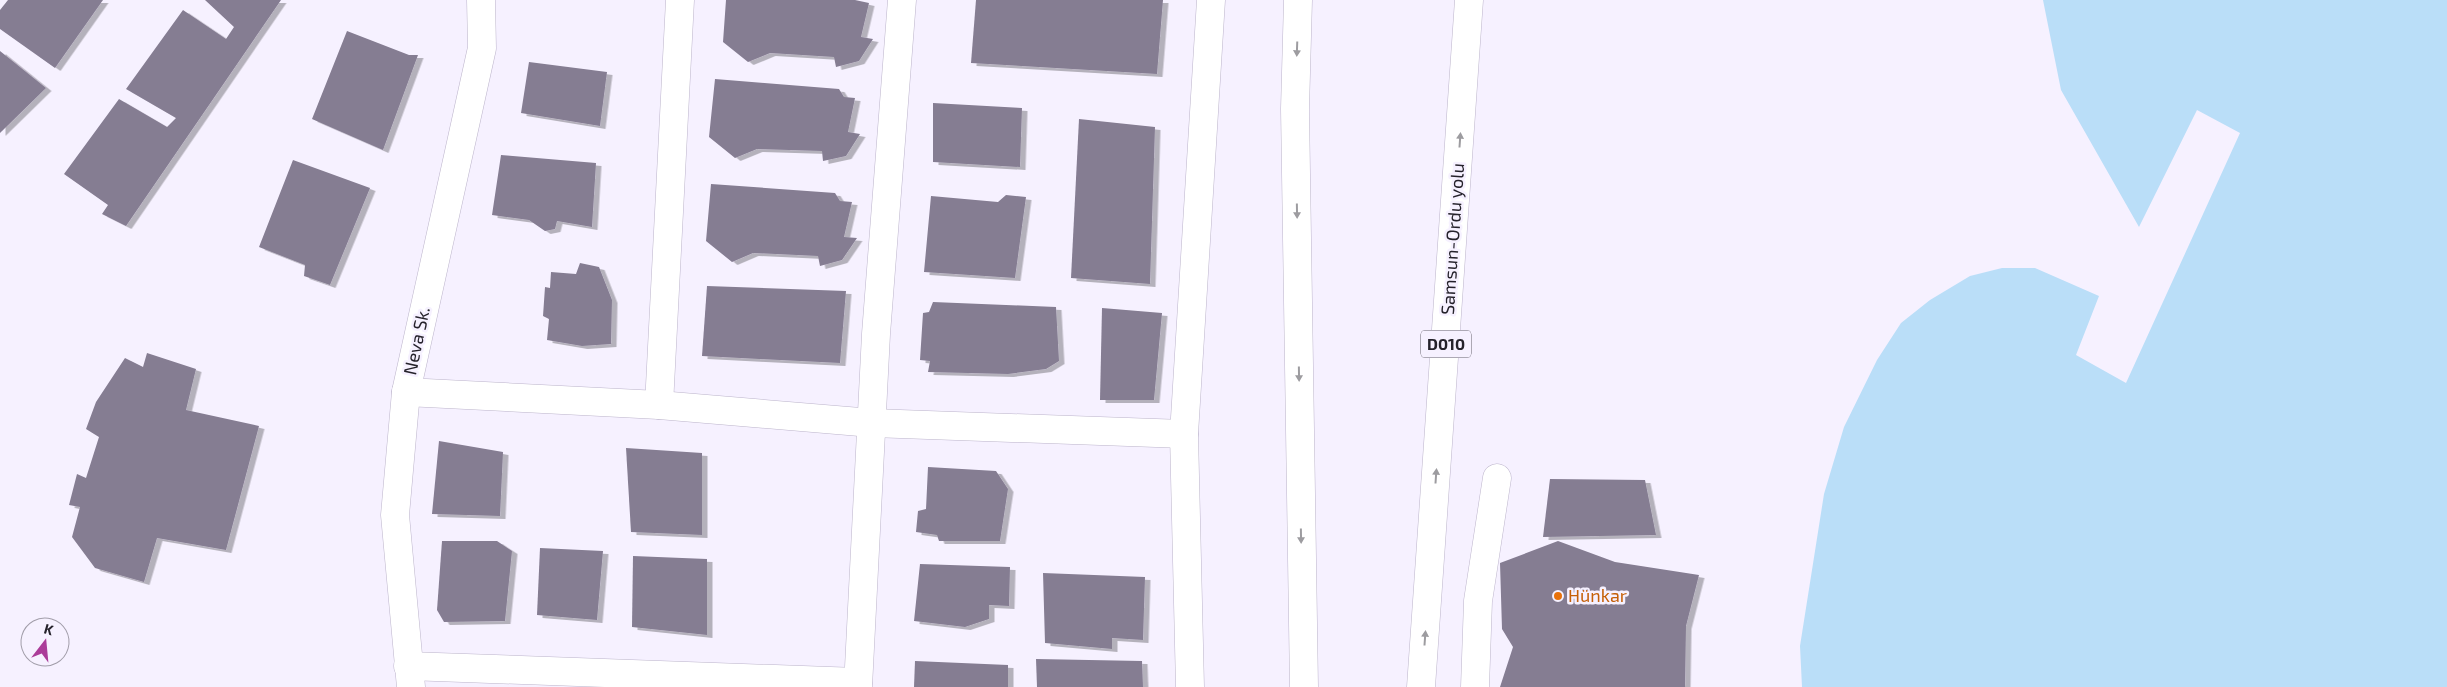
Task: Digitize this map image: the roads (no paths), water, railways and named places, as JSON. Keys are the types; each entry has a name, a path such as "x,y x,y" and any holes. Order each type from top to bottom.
{"main road":[{"name":"Neva Sk.","path":"410,676 395,515 406,392 482,48 481,0"},
{"path":"659,404 680,0"},
{"path":"410,676 858,685 876,334 902,0"},
{"path":"1190,687 1184,434 1211,0"},
{"path":"1298,0 1295,109 1304,687"},
{"name":"Samsun-Ordu yolu","path":"1421,687 1469,0"},
{"path":"406,392 659,404 872,423 1184,434"},
{"path":"1475,687 1478,601 1496,478"}],"water":[{"path":"2043,0 2447,0 2447,687 1802,687 1800,646 1824,494 1844,427 1877,360 1901,323 1930,300 1970,276 2002,268 2035,268 2099,296 2076,355 2126,383 2240,133 2197,110 2139,227 2061,90"}],"place":[{"name":"Hünkar","path":"1558,596"}]}
